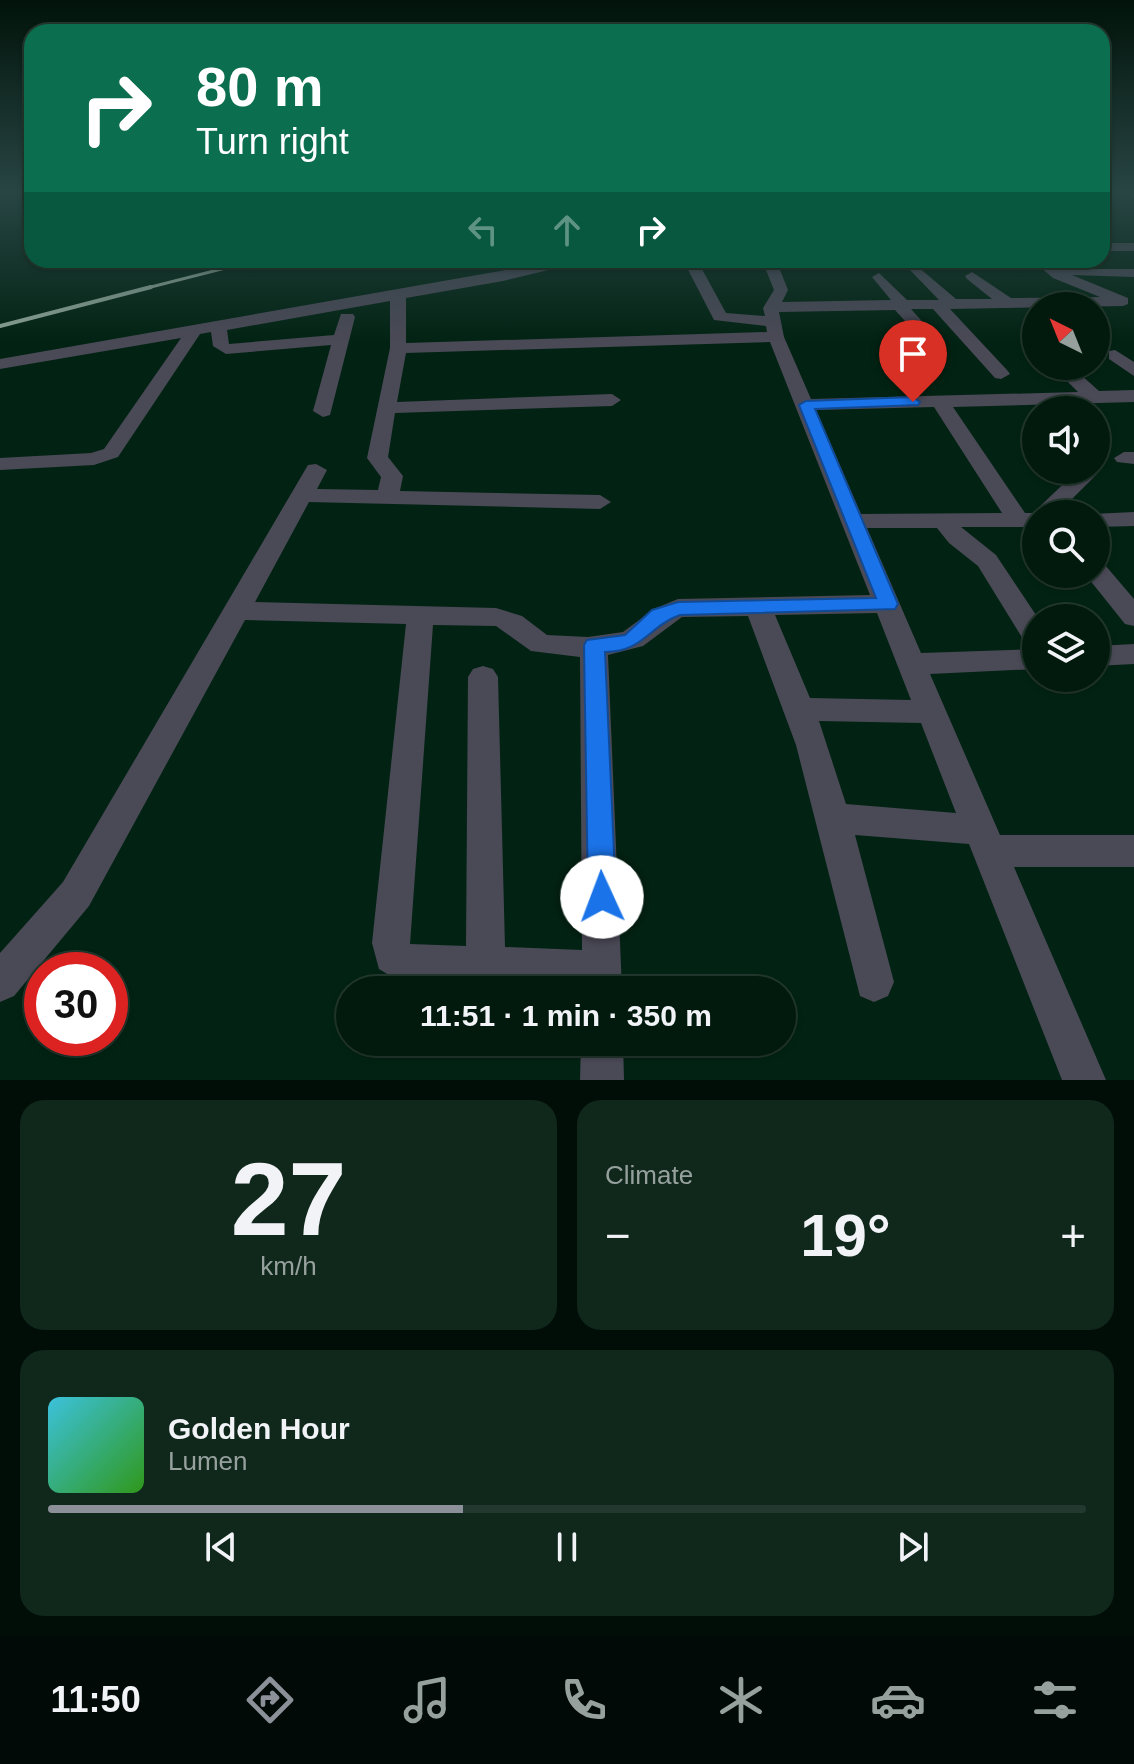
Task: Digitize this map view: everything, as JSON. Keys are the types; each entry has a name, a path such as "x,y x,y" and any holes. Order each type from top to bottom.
{"street":[{"path":"1110,247 1134,247"},
{"path":"0,364 398,296 542,268"},
{"path":"694,268 720,317 774,322"},
{"path":"772,268 781,290 774,322 1084,1080"},
{"path":"1049,268 1129,304"},
{"path":"1070,268 1134,273"},
{"path":"917,270 1001,374"},
{"path":"972,276 1007,303"},
{"path":"879,277 921,329"},
{"path":"387,497 392,476 377,458 398,348 398,296"},
{"path":"398,348 774,322 901,305 1129,304"},
{"path":"323,411 347,317"},
{"path":"219,327 221,346 226,349 341,339"},
{"path":"0,464 94,459 111,453 194,331"},
{"path":"1115,355 1134,371"},
{"path":"1076,380 1093,396"},
{"path":"1110,397 1134,396"},
{"path":"806,405 1022,399"},
{"path":"386,408 612,400"},
{"path":"940,401 1022,513"},
{"path":"0,982 76,894 309,483 387,497 600,502"},
{"path":"1059,500 1076,484"},
{"path":"1110,520 1134,519"},
{"path":"943,520 957,538 987,561 1022,615"},
{"path":"854,521 1022,520"},
{"path":"1110,588 1134,617"},
{"path":"236,611 496,617 514,620 531,639 544,646 617,645 633,640 660,615 678,608 888,604"},
{"path":"758,607 801,709 836,818 874,982"},
{"path":"420,615 393,955 402,963 486,967 566,976"},
{"path":"594,645 602,976"},
{"path":"1110,655 1134,654"},
{"path":"913,664 1022,660"},
{"path":"483,677 486,967"},
{"path":"801,709 933,712"},
{"path":"836,818 985,840 1134,851"},
{"path":"602,1056 602,1080"}],"railway":[{"path":"143,289 226,268"},
{"path":"0,326 151,287"}],"route":[{"path":"602,897 594,645 617,645 633,640 660,615 678,608 888,604 806,405 913,402"}]}
